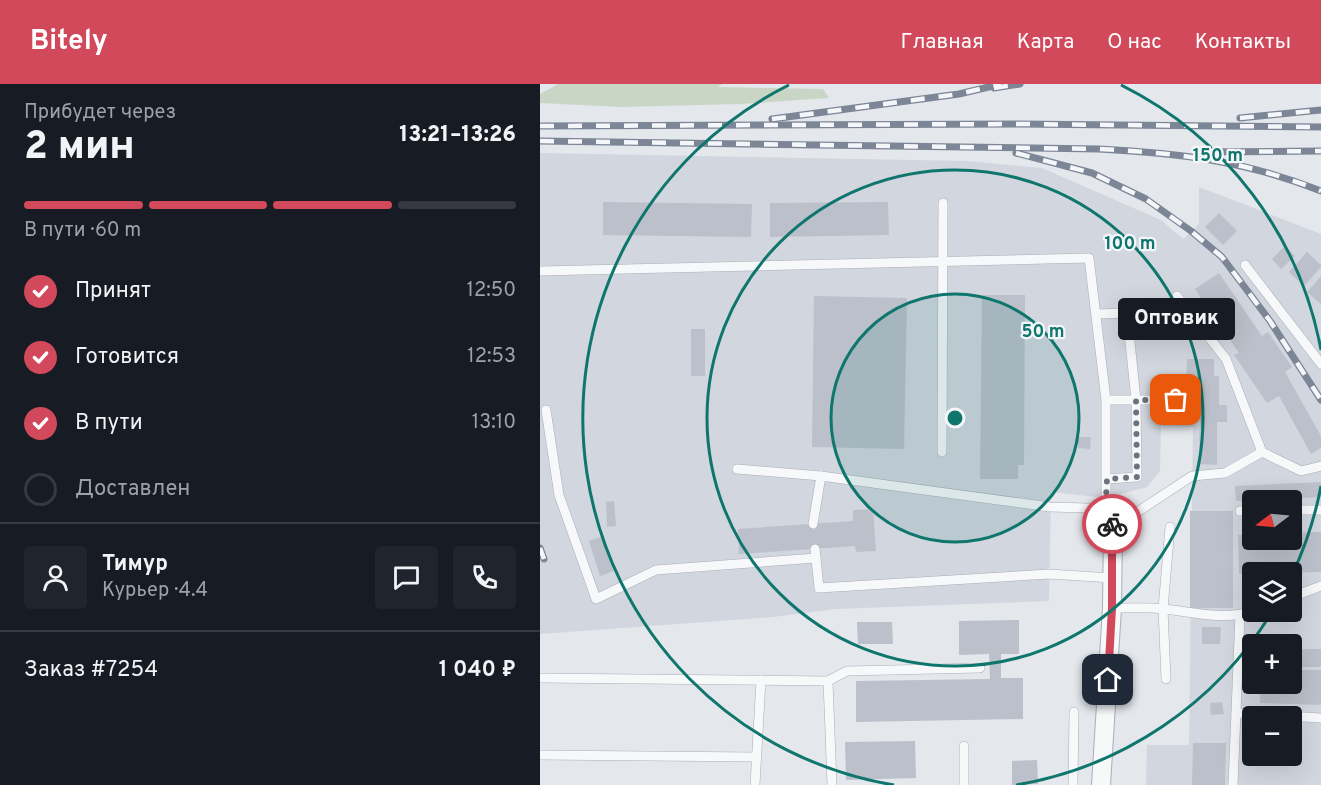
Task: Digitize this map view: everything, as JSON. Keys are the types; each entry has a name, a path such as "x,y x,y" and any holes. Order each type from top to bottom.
{"street":[{"path":"1101,785 1112,608 1113,528"}],"lane":[{"path":"942,452 943,203"},
{"path":"540,272 1089,258 1106,400 1106,498 1113,528"},
{"path":"1245,265 1321,364"},
{"path":"1177,296 1226,359 1262,452 1301,471 1321,466"},
{"path":"1097,314 1127,314 1136,400 1137,477 1107,479"},
{"path":"1106,400 1176,400"},
{"path":"546,410 559,495 596,599 656,570 815,554 819,588 1049,574 1112,578"},
{"path":"1113,528 1192,476 1225,473 1262,452"},
{"path":"737,469 821,476 1050,507 1088,508 1113,528"},
{"path":"813,524 821,476"},
{"path":"1302,510 1321,510"},
{"path":"1166,679 1163,609 1170,527"},
{"path":"1302,593 1321,586"},
{"path":"1112,608 1240,615 1233,785"},
{"path":"540,678 828,681 847,671 980,668"},
{"path":"754,785 761,680"},
{"path":"828,681 832,785"},
{"path":"1073,785 1074,712"},
{"path":"1236,713 1321,718"},
{"path":"964,746 964,785"},
{"path":"540,755 756,757"}],"shaded area":[{"path":"540,153 967,161 1042,168 1161,220 1183,239 1199,224 1199,187 1321,234 1321,785 1146,785 1147,745 1189,745 1193,427 1161,426 1160,471 1147,487 1106,498 1051,492 1049,601 835,609 773,617 540,634"}],"green space":[{"path":"558,84 723,84 717,87 823,89 829,98 740,104 622,107 540,103 540,94"}],"building":[{"path":"603,202 752,204 751,237 603,235"},
{"path":"888,202 889,235 770,237 770,203"},
{"path":"1219,213 1237,231 1223,245 1205,227"},
{"path":"1285,246 1295,256 1281,269 1272,259"},
{"path":"1307,252 1321,267 1304,286 1289,272"},
{"path":"1219,273 1262,336 1268,332 1292,367 1285,372 1321,436 1321,448 1311,454 1279,396 1267,403 1234,355 1239,353 1195,289"},
{"path":"1321,276 1321,304 1307,292"},
{"path":"982,295 1025,295 1024,465 1018,465 1018,479 980,479"},
{"path":"814,296 907,298 904,449 812,447"},
{"path":"691,329 705,329 705,376 691,376"},
{"path":"1187,359 1214,359 1214,376 1219,376 1219,405 1227,405 1227,422 1217,422 1217,465 1199,464 1200,404 1193,404 1193,389 1186,389"},
{"path":"1078,437 1091,437 1090,449 1078,448"},
{"path":"1321,482 1321,497 1302,498 1302,490 1242,490 1242,501 1236,501 1235,486"},
{"path":"614,501 616,526 607,527 606,502"},
{"path":"873,509 876,551 856,552 855,546 739,554 738,529 853,521 853,510"},
{"path":"1190,511 1233,511 1233,608 1190,608"},
{"path":"1321,532 1321,572 1302,572 1302,562 1242,562 1242,574 1239,574 1238,535 1242,535 1242,550 1302,550 1302,533"},
{"path":"604,536 614,571 600,576 589,541"},
{"path":"1019,620 1019,654 1001,654 1001,678 1023,678 1023,719 856,722 856,681 990,679 989,654 959,655 959,621"},
{"path":"857,622 892,622 893,644 858,644"},
{"path":"1202,627 1221,627 1220,644 1202,644"},
{"path":"1302,649 1321,649 1321,667 1302,667"},
{"path":"1302,670 1321,670 1321,705 1260,703 1260,694 1302,694"},
{"path":"1222,702 1224,714 1211,715 1210,703"},
{"path":"915,741 916,778 846,780 845,742"},
{"path":"1193,743 1226,743 1225,785 1192,785"},
{"path":"1037,760 1038,784 1012,785 1012,761"}],"railway":[{"path":"772,119 959,94 1001,84"},
{"path":"994,88 1020,84"},
{"path":"1240,118 1321,110"},
{"path":"540,126 1018,124 1321,127"},
{"path":"540,141 1099,149 1212,160 1266,172 1321,191"},
{"path":"1203,152 1321,151"},
{"path":"1016,153 1092,173 1146,199 1191,231 1222,257 1270,321 1321,400"},
{"path":"540,548 544,559"}],"way so far":[{"path":"1112,524 1106,498 1107,479 1137,477 1136,400 1176,400"}],"place":[{"name":"Оптовик","path":"1176,400"}],"route":[{"path":"1108,680 1112,608 1112,524"}]}
